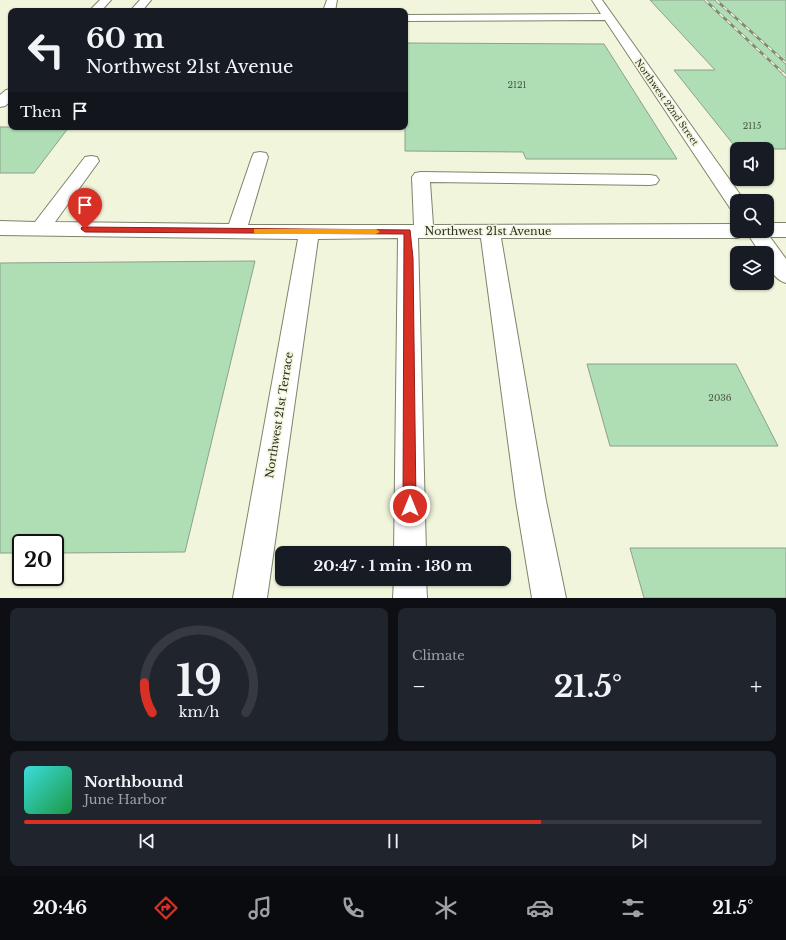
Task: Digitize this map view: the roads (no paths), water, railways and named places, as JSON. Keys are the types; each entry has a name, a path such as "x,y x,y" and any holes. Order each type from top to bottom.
{"street":[{"path":"98,8 106,0"},
{"path":"139,8 146,0"},
{"name":"Northwest 22nd Street","path":"597,0 730,194"},
{"path":"408,18 608,17"},
{"path":"0,103 8,96"},
{"path":"236,231 260,157"},
{"path":"40,229 91,161"},
{"path":"410,546 409,274 416,232 421,177 650,180"},
{"name":"Northwest 21st Avenue","path":"0,228 309,232 730,231"},
{"path":"774,230 786,230"},
{"name":"Northwest 21st Terrace","path":"250,598 309,232"},
{"path":"490,232 531,501 549,598"},
{"path":"761,238 786,275"},
{"path":"410,586 410,598"}],"railway":[{"path":"705,0 783,73"},
{"path":"716,0 786,63"},
{"path":"783,73 786,76"}]}
